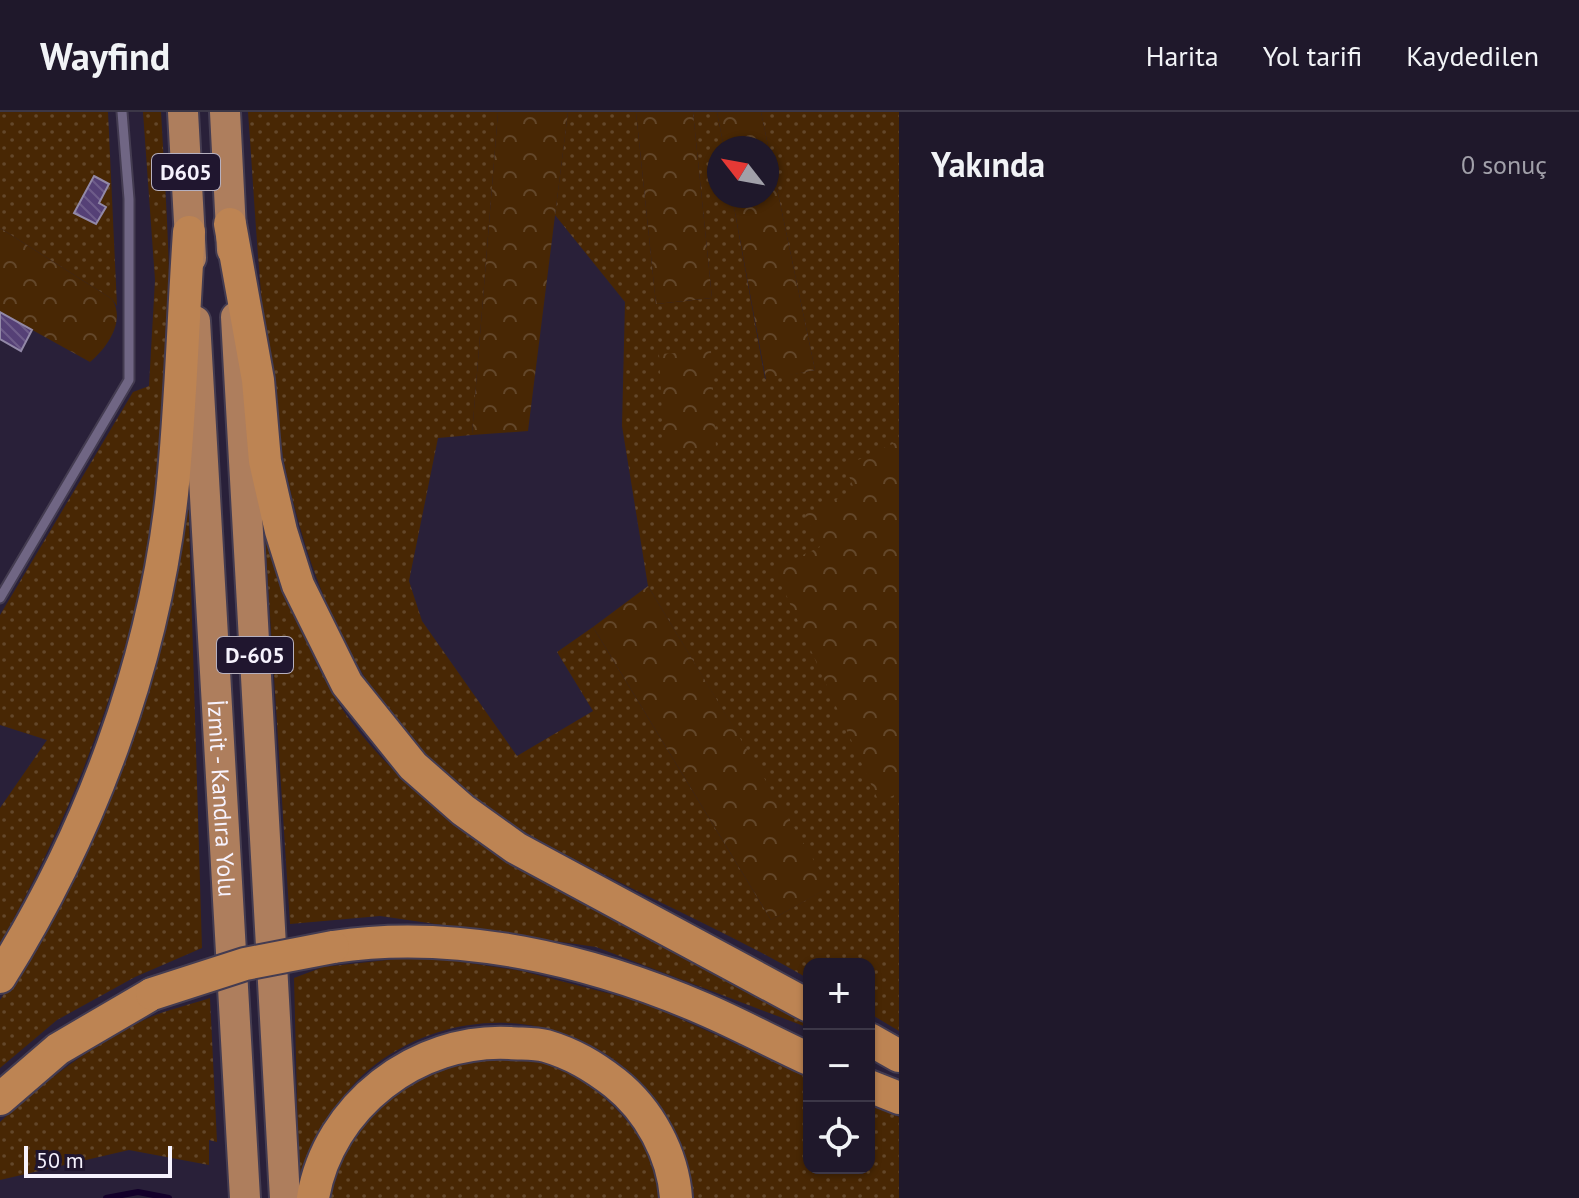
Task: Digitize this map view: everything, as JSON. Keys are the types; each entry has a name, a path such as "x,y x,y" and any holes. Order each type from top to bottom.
{"highway":[{"name":"İzmit - Kandıra Yolu","path":"183,112 245,1198"},
{"name":"İzmit - Kandıra Yolu","path":"225,112 285,1198"},
{"path":"230,224 258,380 265,461 281,531 298,585 347,684 413,766 463,810 516,848 803,1003"},
{"path":"0,977 55,879 104,775 142,649 172,494 189,232"},
{"path":"0,1099 58,1049 152,994 245,964 333,947 413,940 500,950 557,961 645,986 705,1009 803,1056"},
{"path":"313,1198 317,1177 338,1131 357,1104 410,1064 454,1048 496,1042 543,1045 586,1061 635,1099 661,1141 676,1198"},
{"path":"875,1042 899,1056"},
{"path":"875,1088 899,1098"}],"lane":[{"path":"0,598 129,380 129,199 122,112"}],"green space":[{"path":"0,112 108,112 117,306 112,299 0,228"},
{"path":"143,112 161,112 168,232 168,393 157,500 145,567 110,697 60,823 0,944 0,808 47,740 0,725 0,615 133,392 149,386 155,280"},
{"path":"248,112 498,112 472,435 438,438 409,581 422,621 517,756 593,711 557,652 593,627 771,920 829,887 648,586 622,426 625,302 555,215 568,112 636,112 656,304 712,298 693,112 717,112 722,136 707,136 707,208 734,208 765,379 815,370 779,198 779,136 766,136 761,112 899,112 899,1031 875,1017 875,958 803,958 803,976 530,835 443,771 377,696 330,610 297,517 276,418 263,317"},
{"path":"498,112 568,112 528,431 472,435"},
{"path":"636,112 693,112 712,298 656,304"},
{"path":"717,112 761,112 766,136 722,136"},
{"path":"779,198 815,370 766,380 734,208 779,208"},
{"path":"0,228 112,299 117,316 113,334 90,362 0,312"},
{"path":"711,351 716,448 664,451 659,354"},
{"path":"899,441 899,793 879,802 774,568 820,547 805,514 855,491 845,466"},
{"path":"188,486 202,948 135,977 57,1020 0,1068 0,1000 24,964"},
{"path":"265,538 302,632 336,699 378,753 408,783 440,811 509,858 803,1017 803,1026 596,947 380,916 290,924"},
{"path":"648,586 830,887 771,920 593,627"},
{"path":"424,956 522,971 642,1002 803,1073 803,1174 875,1174 875,1106 899,1117 899,1198 694,1198 680,1144 654,1098 618,1063 575,1038 527,1025 476,1024 425,1037 376,1064 340,1102 321,1132 299,1180 294,978 323,967"},
{"path":"210,998 217,1142 209,1140 209,1165 129,1150 0,1180 0,1122 16,1107 106,1040 154,1016"},
{"path":"503,1057 552,1065 590,1086 608,1101 639,1137 650,1157 658,1177 661,1198 329,1198 335,1165 350,1138 384,1100 428,1074 478,1060"}],"building":[{"path":"94,176 109,184 99,203 106,207 96,224 74,213"},
{"path":"0,312 32,330 21,351 0,339"}],"waterway":[{"path":"106,1198 138,1192 169,1198"}]}
